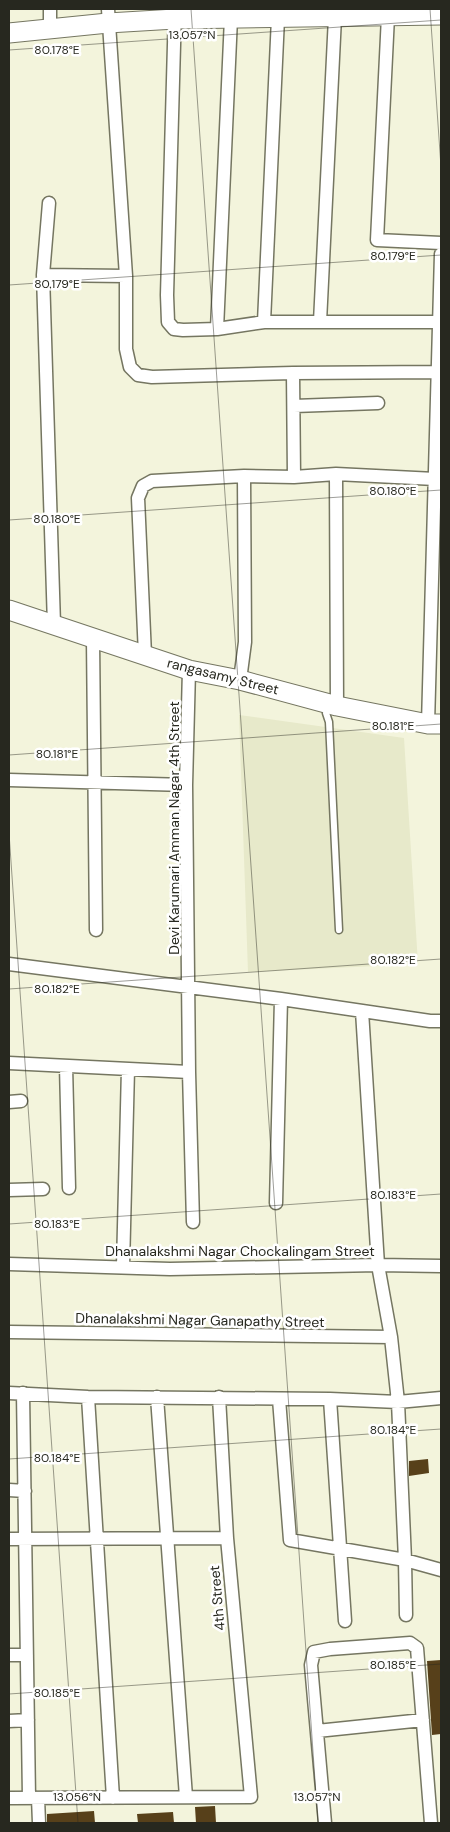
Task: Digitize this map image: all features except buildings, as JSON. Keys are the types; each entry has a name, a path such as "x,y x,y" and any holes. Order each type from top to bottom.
{"street":[{"path":"50,9 50,29"},
{"path":"9,33 50,29 108,16 175,14 278,18 307,13 335,17 441,15"},
{"path":"175,14 168,322 174,329 183,330 217,329 264,322 439,322"},
{"path":"217,329 239,15"},
{"path":"108,16 126,276 126,349 130,367 138,375 152,377 294,372 438,372"},
{"path":"388,16 377,240 441,243"},
{"path":"320,322 335,17"},
{"path":"264,322 278,18"},
{"path":"49,203 43,276 54,625"},
{"path":"435,724 435,479 440,350 441,254"},
{"path":"43,276 126,276"},
{"path":"294,372 294,477"},
{"path":"294,406 378,403"},
{"path":"145,655 138,498 143,486 152,481 244,476 294,477 336,474 435,479"},
{"path":"333,704 336,474"},
{"path":"240,680 245,642 244,476"},
{"name":"rangasamy Street","path":"9,610 189,670 240,680 333,704 435,724"},
{"path":"93,639 96,784 96,930"},
{"name":"Devi Karumari Amman Nagar 4th Street","path":"189,670 186,785 189,1072 193,1222"},
{"path":"9,780 96,784 186,785"},
{"path":"9,964 281,998 430,1021 441,1021"},
{"path":"276,1203 281,998"},
{"path":"362,1010 378,1265 391,1337 398,1402 406,1615"},
{"path":"9,1063 189,1072"},
{"path":"66,1066 69,1188"},
{"path":"123,1266 128,1069"},
{"path":"9,1190 43,1189"},
{"name":"Dhanalakshmi Nagar Chockalingam Street","path":"9,1264 123,1266 170,1269 378,1265 441,1266"},
{"name":"Dhanalakshmi Nagar Ganapathy Street","path":"9,1332 391,1337"},
{"path":"9,1394 88,1397 330,1399 398,1402 441,1398"},
{"path":"23,1394 28,1720 34,1798 39,1823"},
{"path":"88,1397 113,1798"},
{"path":"9,1798 186,1797 157,1397"},
{"name":"4th Street","path":"186,1797 251,1797 227,1538 219,1397"},
{"path":"279,1399 290,1540 405,1560 441,1570"},
{"path":"330,1399 345,1621"},
{"path":"9,1490 25,1491"},
{"path":"9,1540 227,1538"},
{"path":"325,1823 311,1666 314,1652 410,1643 417,1648 431,1823"},
{"path":"9,1655 27,1655"},
{"path":"9,1721 28,1720"},
{"path":"317,1731 423,1720"}],"lane":[{"path":"333,704 326,713 329,722 339,930"}],"shaded area":[{"path":"239,715 404,738 418,964 248,972"}]}
